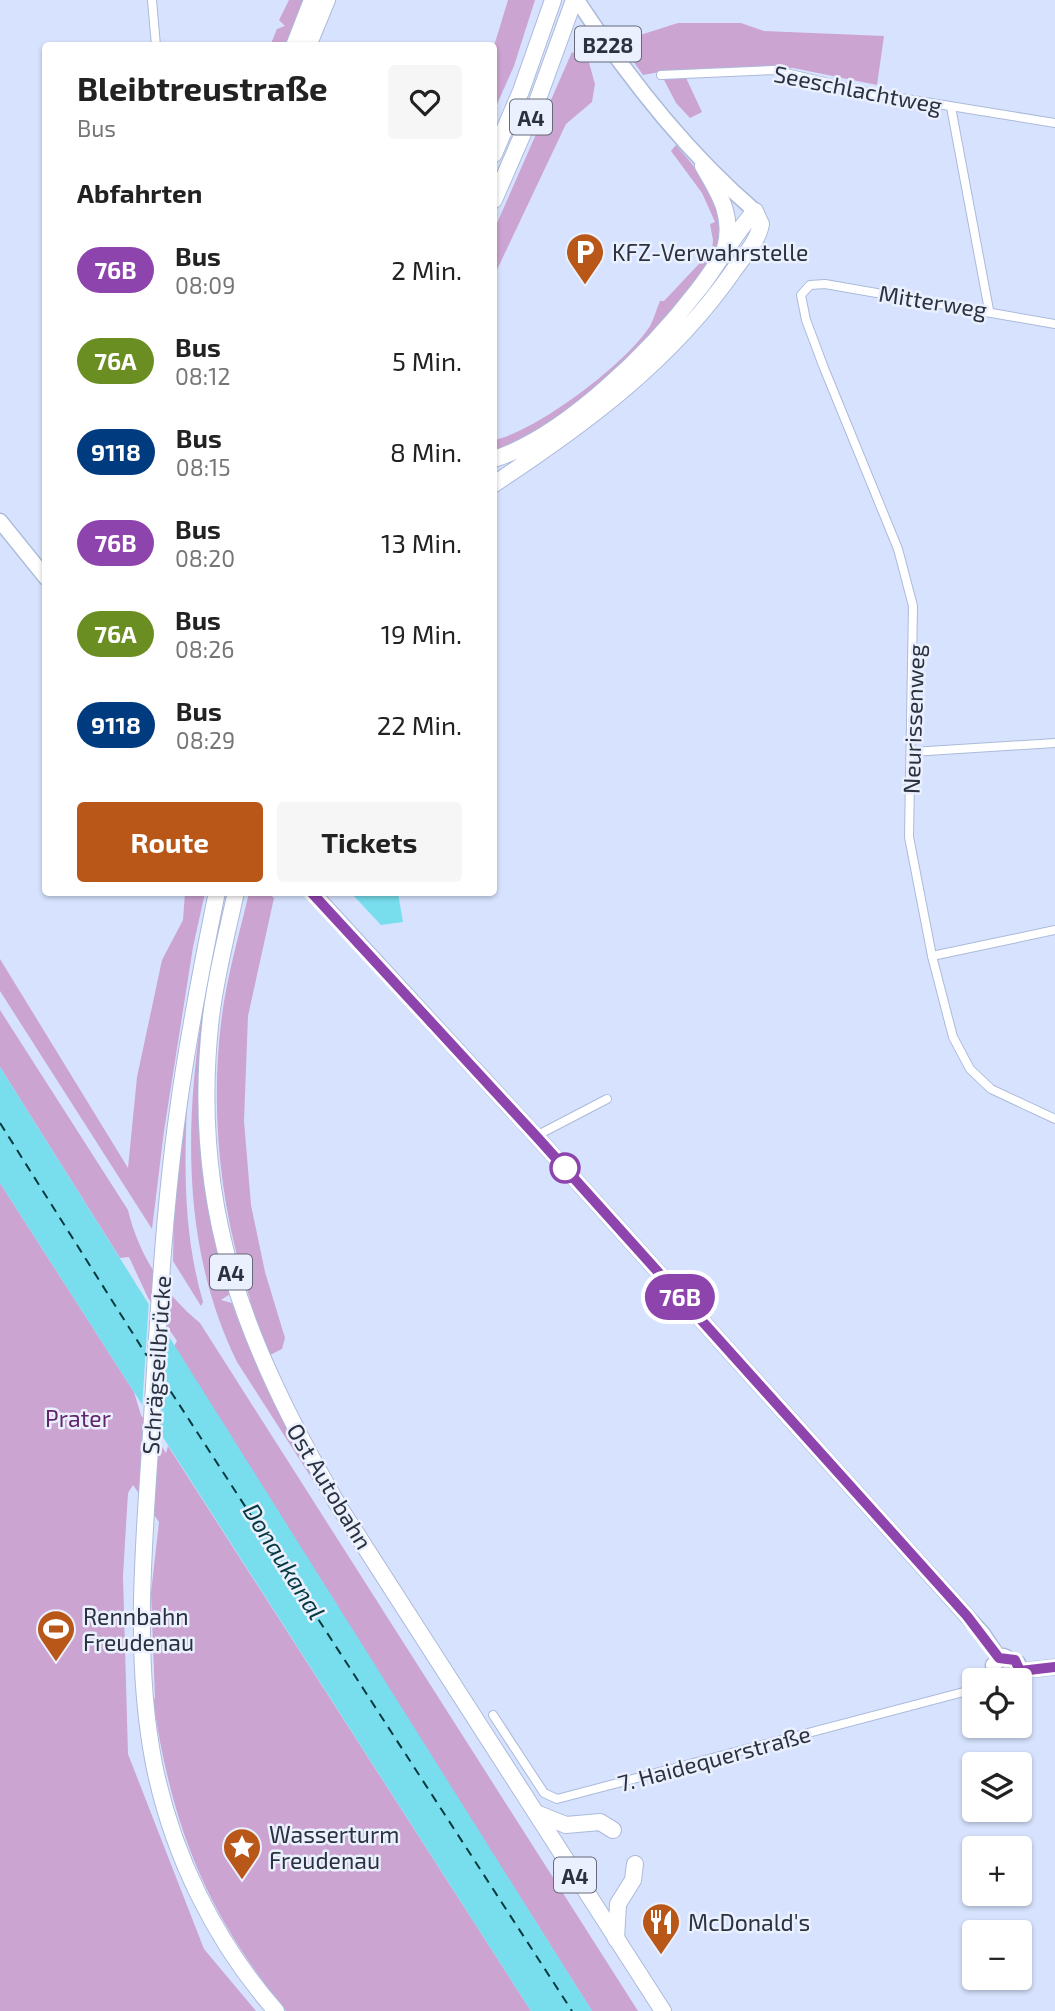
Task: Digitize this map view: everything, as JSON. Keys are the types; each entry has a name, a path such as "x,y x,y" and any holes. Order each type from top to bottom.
{"highway":[{"path":"296,42 312,0"},
{"path":"310,42 327,0"},
{"name":"A4","path":"497,193 538,99 575,0"},
{"name":"A4","path":"497,146 552,6"},
{"path":"703,166 727,212 728,233 723,255"},
{"path":"497,458 541,436 615,379 684,309 755,211 761,224 754,241 714,297 675,342 609,403 497,482"},
{"name":"Schrägseilbrücke","path":"216,896 178,1111 167,1208 145,1523 142,1601 145,1693 161,1793 171,1826 200,1897 234,1956 276,2011"},
{"name":"Ost Autobahn","path":"235,896 212,1016 206,1079 208,1139 214,1193 224,1249 242,1310 294,1428 338,1504 663,2011"},
{"path":"534,1811 566,1825 600,1822 613,1830"},
{"path":"616,1939 618,1904 637,1884 635,1864"}],"main road":[{"name":"B228","path":"575,0 639,88 703,166 755,211"},
{"path":"0,521 42,573"},
{"path":"316,896 536,1136 967,1616 999,1658 1015,1660 1016,1668"},
{"path":"993,1668 999,1658"},
{"path":"1032,1673 1055,1667"}],"street":[{"path":"152,0 156,42"},
{"name":"Seeschlachtweg","path":"660,75 773,70 876,94 1055,123"},
{"path":"951,107 989,310"},
{"name":"Mitterweg","path":"810,285 825,284 989,310 1055,324"},
{"name":"Neurissenweg","path":"810,285 801,295 806,320 898,549 913,606 909,837 932,956 953,1037 970,1069 991,1089 1055,1119"},
{"path":"912,751 1055,743"},
{"path":"932,956 1055,930"},
{"path":"536,1136 607,1099"},
{"name":"7. Haidequerstraße","path":"494,1715 544,1793 557,1799 962,1692"}],"green space":[{"path":"289,0 306,0 290,42 272,42 277,29 285,26 279,20"},
{"path":"508,0 535,0 514,66 497,104 497,42"},
{"path":"678,23 741,23 764,31 884,36 877,85 793,68 689,71 687,80 702,112 690,118 676,103 660,72 643,75 615,35 637,36"},
{"path":"572,52 588,59 595,84 592,102 566,124 497,270 497,223"},
{"path":"676,145 698,172 716,200 723,222 720,245 704,273 680,305 618,368 537,432 497,451 497,439 533,424 556,410 622,359 650,326 660,301 664,301 712,250 710,224 715,222 702,193 671,151"},
{"path":"185,896 204,896 193,947 164,1131 152,1229 0,991 0,959 128,1168 137,1077 162,960 183,920"},
{"path":"225,896 213,967 205,1178 219,1254 230,1294 221,1300 232,1303 261,1376 294,1442 507,1782 237,1362 214,1306 200,1248 193,1190 191,1130 202,1011"},
{"path":"248,896 272,896 274,898 248,1016 244,1121 251,1205 265,1272 285,1338 282,1349 270,1355 248,1300 250,1299 239,1264 224,1192 220,1155 217,1118 219,1044 231,964"},
{"path":"0,1010 128,1210 146,1258 164,1286 200,1323 638,2011 592,2011 173,1348 177,1341 149,1300 129,1257 120,1258 0,1067"},
{"path":"187,1104 187,1204 192,1253 203,1302 201,1306 173,1261 174,1208"},
{"name":"Prater","path":"0,1183 134,1392 141,1415 166,1453 168,1446 531,2011 286,2011 258,1974 213,1902 196,1866 170,1788 153,1700 151,1593 159,1522 133,1485 128,1493 123,1576 128,1754 204,1949 256,2011 0,2011"}],"water":[{"path":"354,896 399,896 403,922 381,925"},
{"name":"Donaukanal","path":"0,1067 592,2011 531,2011 0,1183"}],"pier":[{"path":"149,1299 167,1331 160,1440 142,1410"}],"ferry route":[{"path":"0,1123 147,1356"},
{"path":"162,1378 572,2011"}],"bus line":[{"name":"76B","path":"315,896 565,1168 967,1616 988,1640 999,1658 1004,1656 1015,1660 1020,1671 1055,1667"}],"place":[{"name":"KFZ-Verwahrstelle","path":"585,286"},
{"name":"Rennbahn Freudenau","path":"56,1663"},
{"name":"Wasserturm Freudenau","path":"242,1881"},
{"name":"McDonald's","path":"661,1956"}]}
